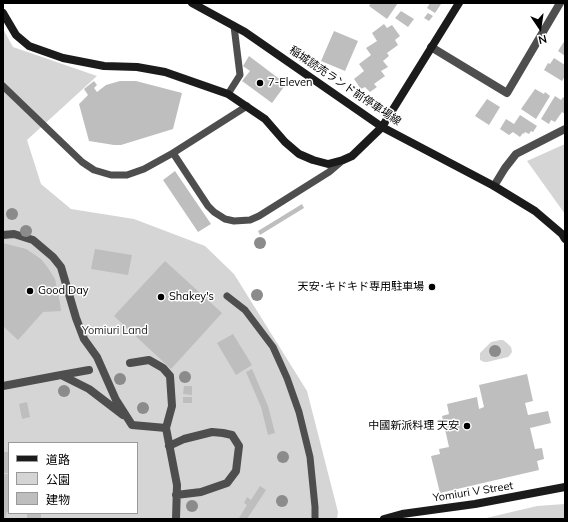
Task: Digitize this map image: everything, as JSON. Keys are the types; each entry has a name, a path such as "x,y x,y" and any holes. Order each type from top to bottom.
{"street":[{"name":"稲城読売ランド前停車場線","path":"192,3 234,26 281,56 382,127 494,186 535,211 562,234 565,239"},
{"path":"3,13 16,35 29,46 63,58 104,66 137,67 165,72 228,94 264,119 285,142 299,154 328,164 352,156 382,127 459,3"},
{"path":"431,47 507,93 560,3"},
{"path":"494,186 516,154 565,129"},
{"path":"3,235 14,234 33,240 53,257 60,268 84,339 97,357 116,400 132,425 166,428"},
{"path":"130,363 149,360 163,368 170,376 172,406 166,428 177,485 176,519"},
{"path":"3,386 89,370"},
{"path":"61,375 89,389 127,417"},
{"path":"169,446 184,439 212,432 232,435 239,446 236,470 227,483 201,492 176,495"},
{"name":"Yomiuri V Street","path":"384,519 402,514 475,504 565,487"}],"lane":[{"path":"228,94 240,74 234,26"},
{"path":"3,86 82,162 94,170 110,175 127,175 144,169 173,153 247,106"},
{"path":"173,153 208,206 225,219 234,221 250,220 259,216 329,172 343,160"},
{"path":"227,296 245,310 273,347 287,378 310,457 315,519"}],"green space":[{"name":"Yomiuri Land","path":"3,29 13,47 97,76 27,140 41,184 71,209 134,219 205,246 234,274 307,391 338,512 337,519 3,519"},
{"path":"565,144 565,214 527,161"},
{"path":"503,340 511,347 512,352 508,357 487,362 480,360 480,353 491,342"},
{"path":"565,504 565,519 482,519 537,506"}],"building":[{"path":"371,3 398,3 387,19 369,6"},
{"path":"430,3 441,4 435,13 427,8"},
{"path":"401,11 414,19 408,27 395,18"},
{"path":"428,13 433,16 429,21 424,18"},
{"path":"384,24 387,28 392,25 400,36 395,40 398,45 387,53 389,56 383,61 388,67 381,71 385,76 374,84 377,87 370,92 365,87 361,89 354,79 364,71 359,64 371,55 366,48 377,41 372,33"},
{"path":"334,31 358,41 345,71 321,61"},
{"path":"565,40 565,56 558,51"},
{"path":"249,56 286,84 272,103 242,81 250,71 243,66"},
{"path":"554,58 565,65 565,76 562,81 544,70 548,63 550,64"},
{"path":"94,81 97,85 94,88 97,92 106,85 120,81 136,81 182,93 173,129 121,145 89,141 79,104 88,95 84,89"},
{"path":"535,89 544,94 545,92 550,96 536,119 521,109"},
{"path":"555,96 561,100 563,97 565,99 565,114 562,112 555,122 551,120 549,124 541,119"},
{"path":"487,99 500,107 489,125 475,116"},
{"path":"520,115 537,126 533,132 531,131 529,134 525,132 520,137 513,132 509,135 500,129 506,119 514,124"},
{"path":"175,171 211,224 198,232 163,180"},
{"path":"302,204 304,208 260,235 258,231"},
{"name":"Good Day","path":"3,243 26,249 41,259 55,279 60,303 61,311 43,312 18,340 3,326"},
{"path":"95,249 132,255 128,275 91,269"},
{"path":"165,261 222,313 171,369 114,316"},
{"path":"233,334 252,365 236,375 217,343"},
{"path":"252,369 268,406 275,433 268,435 261,407 246,372"},
{"path":"527,374 533,401 525,403 528,415 548,411 551,423 530,428 535,449 542,448 544,459 537,461 539,470 440,493 431,456 440,454 439,449 449,447 442,416 449,414 447,404 477,397 479,409 484,407 479,385"},
{"path":"184,386 192,386 192,395 183,394"},
{"path":"183,397 192,397 192,403 183,403"},
{"path":"27,402 30,417 22,419 19,404"},
{"path":"3,452 8,452 8,473 3,473"},
{"path":"3,474 8,474 8,512 5,519 3,519"},
{"path":"260,486 266,490 247,519 240,519 239,518 247,505 244,503 247,497 251,500"},
{"path":"27,514 41,514 41,519 27,519"}],"place":[{"name":"7-Eleven","path":"260,83"},
{"name":"天安･キドキド専用駐車場","path":"432,287"},
{"name":"Good Day","path":"30,291"},
{"name":"Shakey's","path":"161,297"},
{"name":"中國新派料理 天安","path":"467,426"}]}
